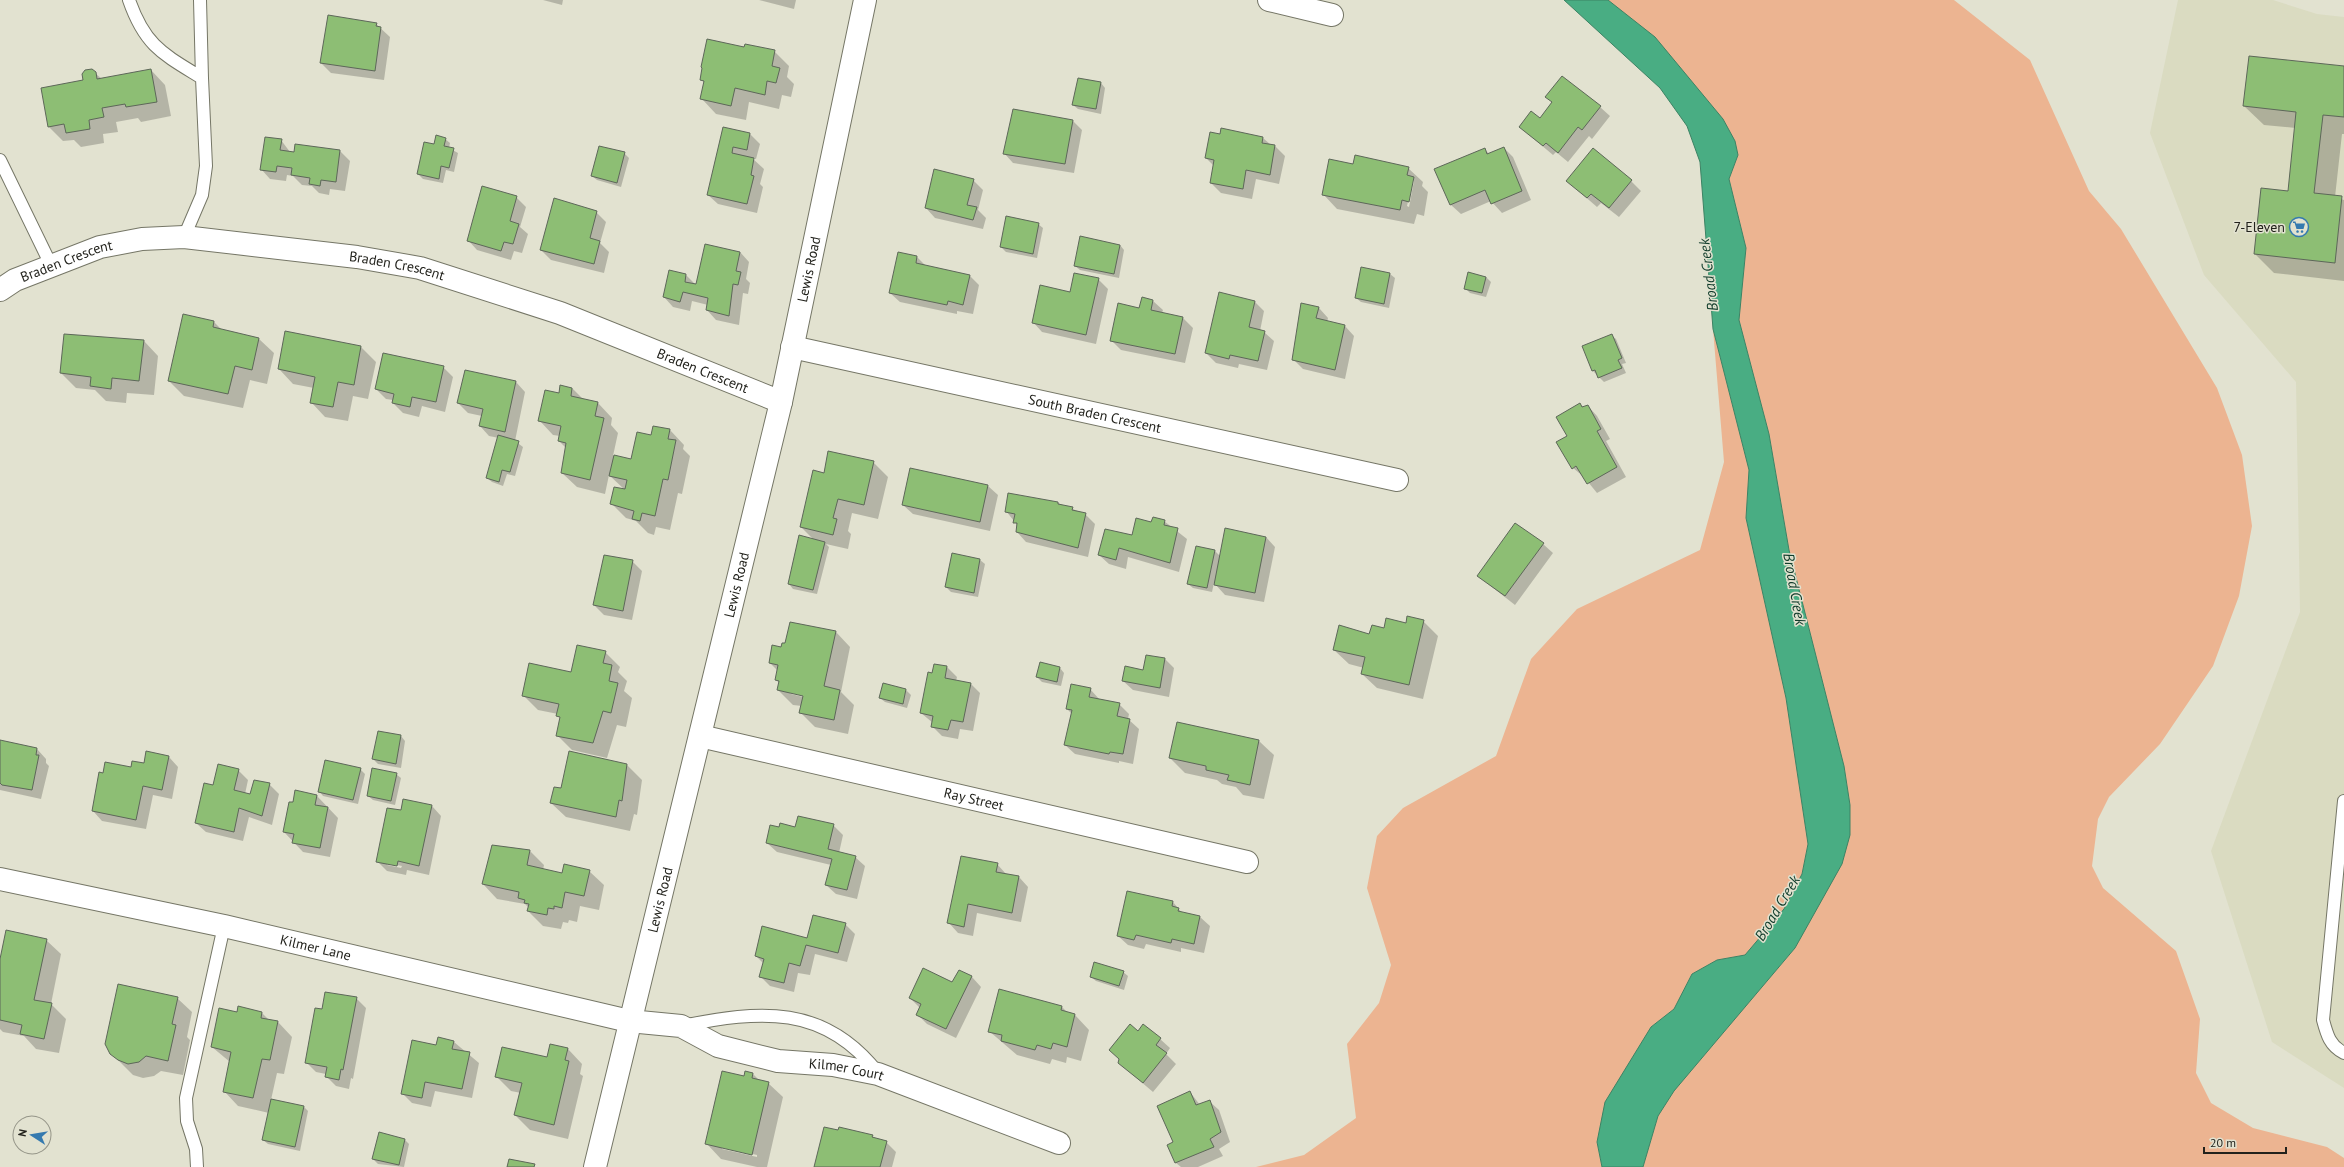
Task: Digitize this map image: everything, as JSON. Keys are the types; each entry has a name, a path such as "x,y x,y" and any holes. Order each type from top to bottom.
{"street":[{"name":"Lewis Road","path":"595,1167 629,1021 700,736 780,402 865,0"},
{"path":"1269,0 1332,16"},
{"name":"Braden Crescent","path":"0,290 16,280 100,247 142,239 184,237 357,257 420,268 560,313 780,402"},
{"name":"South Braden Crescent","path":"792,347 1397,480"},
{"name":"Ray Street","path":"700,736 1247,862"},
{"name":"Kilmer Lane","path":"0,879 224,926 629,1021"},
{"name":"Kilmer Court","path":"629,1021 681,1026 718,1046 778,1061 833,1065 878,1074 1059,1143"}],"lane":[{"path":"130,0 137,23 151,43 162,53 202,78"},
{"path":"184,237 202,195 205,173 200,0"},
{"path":"0,160 52,265"},
{"path":"2344,801 2323,1020 2334,1048 2344,1053"},
{"path":"197,1167 196,1149 186,1121 186,1098 224,926"},
{"path":"681,1026 722,1018 764,1014 791,1016 816,1025 841,1038 865,1057 878,1074"}],"shaded area":[{"path":"1608,0 1954,0 2030,60 2089,191 2121,229 2217,388 2242,455 2252,526 2239,596 2213,666 2160,744 2109,797 2098,819 2092,866 2103,888 2176,951 2200,1019 2196,1073 2211,1103 2253,1128 2327,1147 2344,1158 2344,1167 1643,1167 1658,1116 1674,1090 1795,948 1850,805 1844,766 1789,550 1769,434 1739,320 1746,248 1729,179 1738,155"},
{"path":"2178,0 2273,0 2317,14 2344,17 2344,1088 2272,1042 2211,851 2300,612 2296,382 2204,275 2150,133"},
{"path":"1713,329 1749,470 1746,518 1786,698 1808,844 1802,874 1784,909 1745,955 1717,960 1692,974 1674,1009 1651,1027 1597,1142 1602,1167 1256,1167 1304,1155 1356,1118 1347,1044 1379,1003 1391,965 1367,888 1377,836 1403,808 1496,756 1531,659 1577,609 1700,550 1724,462"}],"water":[{"name":"Broad Creek","path":"1564,0 1608,0 1655,37 1723,119 1735,141 1738,155 1729,179 1746,248 1739,320 1769,434 1789,550 1844,766 1850,805 1850,835 1842,864 1795,948 1674,1091 1658,1116 1643,1167 1602,1167 1597,1142 1605,1102 1651,1027 1674,1009 1692,974 1717,960 1745,955 1784,909 1802,874 1808,844 1786,698 1746,518 1749,470 1713,329 1700,162 1687,126 1660,88"}],"building":[{"path":"328,15 377,23 376,26 381,27 375,71 320,63"},
{"path":"707,39 744,47 745,44 775,50 772,66 780,68 776,83 767,81 765,95 735,88 731,106 700,99 704,81 700,80 701,67"},
{"path":"2249,56 2344,66 2344,117 2323,115 2314,193 2342,196 2335,263 2254,254 2261,188 2288,191 2296,112 2243,106"},
{"path":"92,69 96,72 97,79 151,69 157,102 126,107 125,104 102,108 104,117 89,120 90,129 66,133 64,124 48,127 41,88 83,80 82,74 85,70"},
{"path":"1562,76 1601,106 1582,130 1578,127 1558,153 1546,143 1543,146 1519,127 1531,111 1540,118 1552,102 1545,97"},
{"path":"1078,78 1101,82 1096,109 1072,105"},
{"path":"1013,109 1073,120 1065,164 1003,154"},
{"path":"723,127 750,133 747,150 733,147 732,153 754,158 751,175 754,176 747,204 707,195"},
{"path":"1221,128 1263,137 1262,143 1275,145 1270,175 1246,170 1243,189 1210,183 1214,160 1205,158 1210,132 1220,134"},
{"path":"436,135 446,138 444,146 454,148 449,168 441,166 439,179 417,174 424,142 434,144"},
{"path":"265,137 282,139 280,150 294,152 295,144 340,150 336,182 321,180 320,186 309,184 310,178 291,175 292,168 277,166 276,172 260,170"},
{"path":"599,146 625,152 617,183 591,176"},
{"path":"1504,147 1522,191 1491,204 1485,190 1450,205 1434,169 1485,148 1487,154"},
{"path":"1593,148 1632,180 1609,208 1591,194 1587,198 1566,181"},
{"path":"1355,155 1409,167 1407,175 1414,177 1409,202 1402,200 1400,210 1322,195 1329,159 1353,164"},
{"path":"934,169 974,179 967,205 977,207 973,220 925,208"},
{"path":"482,186 517,196 510,221 519,224 513,244 504,242 501,251 467,241"},
{"path":"554,198 597,211 590,238 600,241 594,264 540,250"},
{"path":"1006,216 1039,223 1033,254 1000,247"},
{"path":"1080,236 1120,245 1114,274 1074,266"},
{"path":"705,244 740,252 736,271 741,272 738,285 733,284 729,316 706,310 708,298 683,292 680,302 663,297 669,270 686,274 685,282 696,284"},
{"path":"898,252 917,256 916,263 970,275 963,305 948,301 947,305 889,293"},
{"path":"1361,267 1390,273 1384,304 1355,298"},
{"path":"1468,272 1486,277 1482,293 1464,289"},
{"path":"1074,273 1099,278 1086,335 1032,323 1040,285 1070,292"},
{"path":"1219,292 1255,301 1249,327 1265,331 1258,361 1230,355 1229,359 1205,353"},
{"path":"1142,297 1153,300 1151,310 1183,317 1175,354 1110,341 1118,303 1139,308"},
{"path":"1301,303 1319,307 1316,318 1345,325 1335,370 1292,360"},
{"path":"183,314 214,321 213,327 259,338 252,370 235,366 228,394 168,381"},
{"path":"285,331 361,346 354,385 338,382 333,407 310,403 315,377 278,369"},
{"path":"64,334 144,340 139,381 112,378 111,389 90,386 91,377 60,373"},
{"path":"1612,334 1622,358 1618,360 1622,368 1598,378 1595,370 1592,371 1582,346"},
{"path":"383,353 444,366 436,402 412,397 410,407 392,403 394,394 375,389"},
{"path":"465,370 516,381 505,432 479,426 483,409 457,403"},
{"path":"560,385 572,388 571,396 598,402 595,416 604,418 590,480 561,473 566,443 558,441 561,426 538,421 545,390 559,393"},
{"path":"1580,403 1582,407 1588,405 1601,429 1597,431 1617,467 1587,484 1576,466 1572,469 1556,442 1567,436 1556,417"},
{"path":"653,426 670,429 668,439 676,440 668,480 663,479 655,516 642,513 640,521 632,519 634,511 610,504 614,487 625,489 627,480 609,476 614,455 631,459 637,432 651,435"},
{"path":"498,435 519,441 510,472 502,470 499,482 486,478"},
{"path":"828,451 874,461 864,505 838,499 833,518 837,519 833,535 800,527 813,470 824,473"},
{"path":"910,468 988,485 980,522 902,505"},
{"path":"1008,493 1058,502 1058,504 1073,507 1072,510 1086,513 1078,548 1016,532 1017,523 1013,523 1015,514 1005,512"},
{"path":"1153,517 1165,520 1164,525 1178,528 1170,563 1119,548 1116,560 1098,555 1105,529 1132,535 1136,518 1151,522"},
{"path":"1515,523 1544,543 1505,596 1477,576"},
{"path":"1225,528 1266,537 1255,593 1214,585"},
{"path":"799,535 825,542 813,590 788,584"},
{"path":"1196,546 1215,550 1207,588 1187,584"},
{"path":"952,553 980,559 974,593 945,587"},
{"path":"604,555 633,560 623,611 593,605"},
{"path":"1407,616 1424,620 1409,685 1361,674 1365,657 1333,650 1339,625 1369,634 1372,625 1384,628 1386,618 1406,623"},
{"path":"790,622 836,631 824,686 840,690 834,720 799,713 803,696 777,690 779,681 775,680 778,665 769,663 772,645 781,647 782,643 785,643"},
{"path":"577,645 606,651 603,663 612,665 609,681 618,683 611,713 603,711 593,743 556,736 560,717 556,716 559,704 522,696 529,663 571,672"},
{"path":"1146,655 1165,658 1160,688 1122,681 1125,666 1143,670"},
{"path":"1040,662 1060,667 1057,682 1036,677"},
{"path":"934,664 947,666 945,678 971,683 963,722 951,720 948,730 931,727 933,716 920,713 928,672 932,673"},
{"path":"883,683 906,689 903,704 879,698"},
{"path":"1071,684 1091,688 1089,697 1120,703 1117,716 1130,719 1123,754 1110,752 1109,754 1064,745 1072,710 1066,709"},
{"path":"1177,722 1259,740 1250,785 1227,780 1229,775 1206,770 1206,766 1169,758"},
{"path":"378,731 401,735 396,764 372,759"},
{"path":"0,740 37,748 36,755 39,755 32,790 2,785 0,783"},
{"path":"146,751 169,756 162,790 143,786 136,820 92,811 99,772 103,773 105,762 131,767 132,761 144,763"},
{"path":"569,751 627,764 622,801 619,800 616,817 550,803 554,787 561,788"},
{"path":"325,760 361,768 353,800 318,792"},
{"path":"218,764 239,769 234,790 250,794 254,780 270,783 262,816 239,808 234,832 195,823 204,783 213,785"},
{"path":"372,768 397,773 391,801 367,796"},
{"path":"295,790 317,795 315,805 328,807 320,848 292,843 294,834 283,832 289,802 293,802"},
{"path":"403,799 432,805 419,866 398,861 397,866 376,862 387,808 401,810"},
{"path":"798,816 834,824 828,849 856,856 847,890 825,885 832,859 766,843 770,825 779,827 780,823 795,827"},
{"path":"492,845 530,850 527,865 562,873 564,864 590,870 584,896 565,892 562,908 554,906 554,909 548,908 547,915 527,911 529,904 524,903 525,900 518,898 519,892 482,884"},
{"path":"961,856 998,863 996,872 1019,876 1012,913 968,904 964,927 947,923"},
{"path":"1127,891 1173,901 1172,906 1179,908 1178,911 1200,916 1194,944 1172,939 1171,943 1136,935 1134,940 1117,936"},
{"path":"813,915 846,923 838,953 806,945 800,966 789,963 784,983 759,977 764,959 755,956 762,926 807,938"},
{"path":"6,930 47,939 34,1000 52,1003 44,1039 20,1034 22,1025 0,1020 0,959"},
{"path":"1094,962 1124,971 1119,986 1090,977"},
{"path":"923,968 952,982 959,970 972,976 946,1029 916,1015 921,1004 909,998"},
{"path":"118,984 178,997 172,1024 176,1025 168,1061 146,1056 139,1062 128,1064 118,1060 110,1054 105,1044"},
{"path":"999,989 1062,1006 1061,1010 1075,1014 1067,1047 1053,1043 1051,1049 1037,1045 1035,1050 1001,1041 1002,1035 988,1032"},
{"path":"325,992 357,997 343,1070 341,1069 339,1080 325,1077 327,1067 305,1063 315,1008 322,1009"},
{"path":"238,1006 262,1012 261,1018 278,1021 270,1060 262,1059 253,1098 223,1092 231,1052 211,1047 219,1008 237,1012"},
{"path":"1130,1024 1138,1031 1143,1024 1161,1038 1156,1045 1167,1053 1143,1083 1118,1063 1119,1059 1109,1050"},
{"path":"438,1037 454,1041 452,1049 470,1052 462,1089 425,1082 422,1098 401,1094 412,1040 436,1045"},
{"path":"550,1044 568,1048 565,1060 569,1061 554,1125 514,1115 522,1083 495,1077 502,1047 547,1057"},
{"path":"722,1071 744,1076 745,1071 753,1073 752,1078 769,1082 752,1155 705,1144"},
{"path":"1190,1091 1196,1105 1210,1100 1221,1132 1210,1139 1214,1147 1175,1163 1167,1145 1173,1142 1157,1106"},
{"path":"271,1099 304,1106 295,1147 262,1140"},
{"path":"824,1127 838,1130 839,1127 873,1135 872,1137 887,1141 880,1167 814,1167"},
{"path":"379,1132 405,1139 399,1165 372,1159"},
{"path":"509,1159 535,1164 534,1167 507,1167"}],"place":[{"name":"7-Eleven","path":"2299,227"}]}
